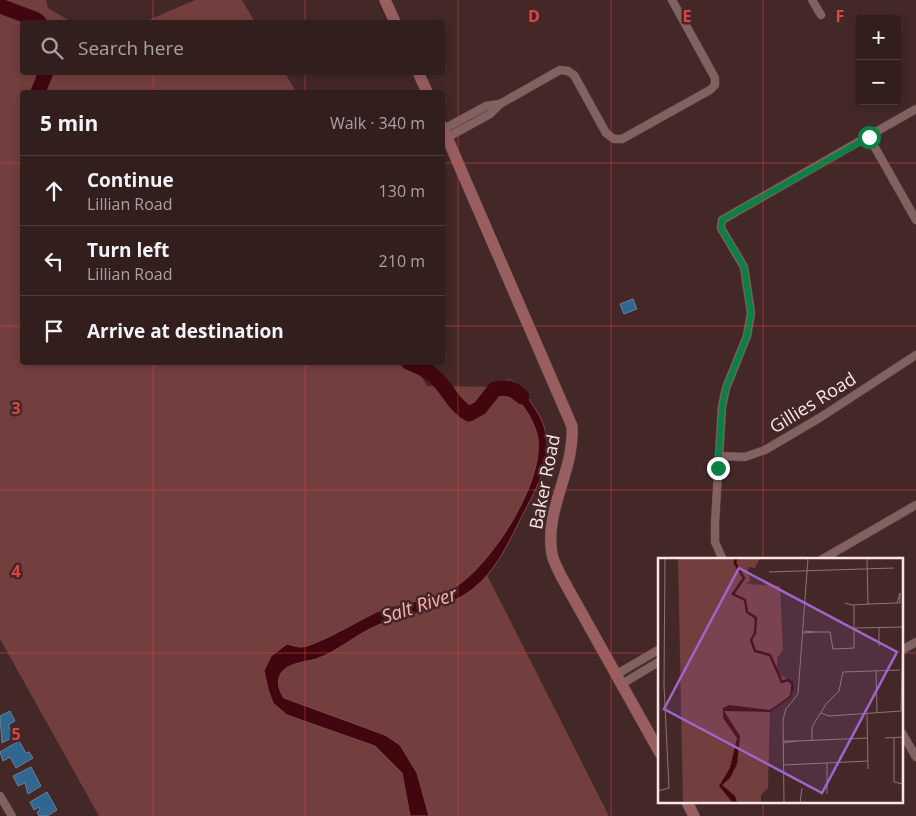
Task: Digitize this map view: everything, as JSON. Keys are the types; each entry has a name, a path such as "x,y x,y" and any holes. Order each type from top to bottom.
{"street":[{"path":"385,0 394,20"},
{"path":"445,131 490,114 500,104 560,70 568,71 574,75 606,133 614,139 622,139 710,90 715,85 715,78 672,0"},
{"path":"812,0 821,15"},
{"path":"419,75 426,90"},
{"path":"722,558 715,542 724,398 747,336 751,313 744,267 721,228 722,220 916,110"},
{"name":"Baker Road","path":"445,131 572,426 572,453 551,524 552,555 561,576 658,749"},
{"path":"869,137 916,220"},
{"name":"Gillies Road","path":"719,456 746,457 765,450 821,417 916,355"},
{"path":"824,558 916,505"},
{"path":"904,649 916,642"},
{"path":"617,674 658,650"},
{"path":"622,684 658,662"},
{"path":"904,736 916,757"},
{"path":"0,796 12,816"},
{"path":"687,804 694,816"}],"shaded area":[{"path":"0,0 46,0 48,8 69,20 20,20 20,75 286,75 295,90 20,90 20,365 415,365 427,386 505,387 529,414 537,434 539,451 531,486 523,504 503,537 482,565 609,816 99,816 0,639"},
{"path":"195,0 242,0 254,20 149,20"}],"water":[{"path":"509,379 526,395 543,423 547,438 547,453 539,483 508,543 488,575 474,588 451,602 388,621 361,634 324,656 288,667 281,673 278,683 284,698 385,735 400,745 417,773 429,816 410,816 402,773 375,746 287,715 273,703 264,671 271,656 287,644 299,647 308,646 386,608 442,594 467,578 483,562 513,520 525,497 534,474 538,452 537,434 532,420 520,402 505,387"}],"building":[{"path":"633,299 637,309 624,314 620,304"},
{"path":"10,711 15,721 8,725 15,736 2,743 0,716"},
{"path":"19,741 26,753 29,752 33,758 16,768 10,757 3,761 0,752"},
{"path":"31,767 41,786 28,794 25,783 18,786 13,776"},
{"path":"47,792 57,810 47,816 39,816 37,812 40,810 39,807 34,810 30,802"}],"waterway":[{"name":"Salt River","path":"0,6 36,20"},
{"name":"Salt River","path":"39,90 45,75"},
{"name":"Salt River","path":"416,365 433,375 455,402 469,414 480,408 495,389 510,389 522,397"}],"route":[{"path":"718,468 722,407 726,388 747,336 751,313 744,267 730,240 721,228 722,220 737,214 869,137"}]}
